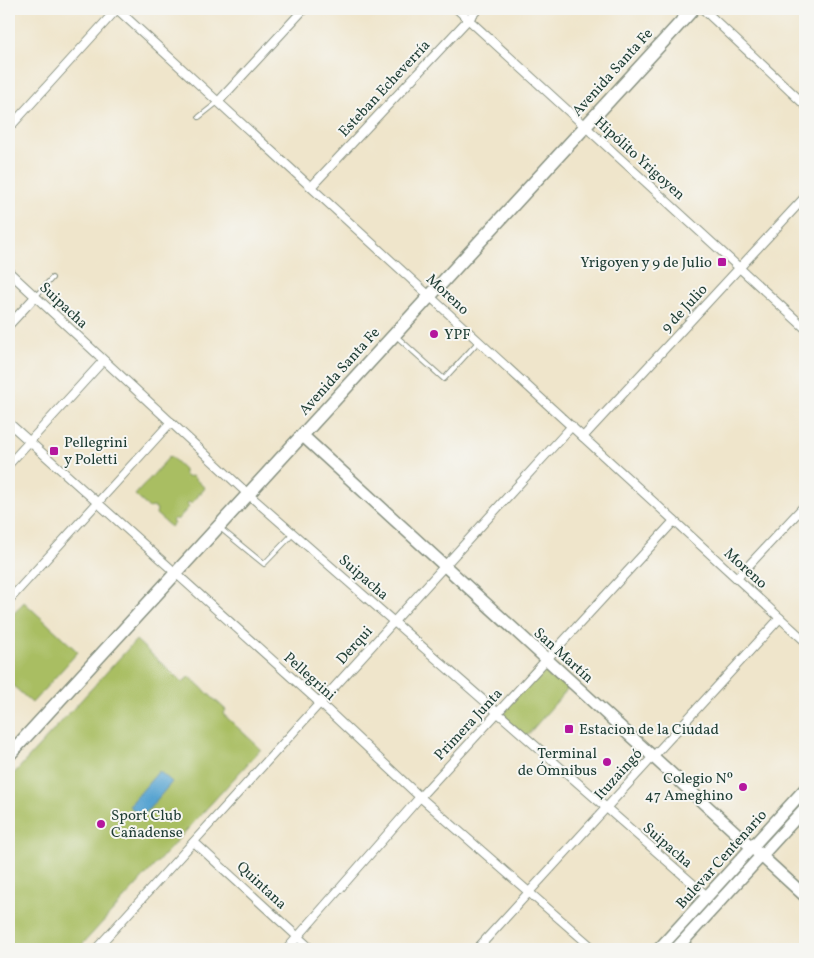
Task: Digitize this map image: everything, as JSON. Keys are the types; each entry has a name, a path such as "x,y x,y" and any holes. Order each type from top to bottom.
{"main road":[{"name":"Avenida Santa Fe","path":"9,755 693,9"},
{"name":"San Martín","path":"302,435 805,896"},
{"name":"Bulevar Centenario","path":"659,949 805,789"},
{"name":"Bulevar Centenario","path":"676,949 805,808"}],"street":[{"path":"9,128 117,9"},
{"name":"Moreno","path":"117,9 805,641"},
{"path":"218,102 304,9"},
{"name":"Hipólito Yrigoyen","path":"457,9 805,328"},
{"name":"Esteban Echeverría","path":"311,187 478,9"},
{"path":"703,9 805,105"},
{"path":"799,9 805,14"},
{"name":"9 de Julio","path":"583,437 805,197"},
{"name":"Suipacha","path":"9,272 248,494 707,896"},
{"path":"9,325 35,297"},
{"path":"9,464 103,360"},
{"path":"9,600 171,422"},
{"name":"Pellegrini","path":"9,423 320,703 420,797 530,891 594,949"},
{"name":"Derqui","path":"96,949 572,426"},
{"path":"737,578 805,505"},
{"name":"Primera Junta","path":"287,949 420,797 674,521"},
{"name":"Ituzaingó","path":"476,949 780,618"},
{"name":"Quintana","path":"194,842 311,949"}],"lane":[{"path":"199,118 218,102"},
{"path":"35,297 52,278"},
{"path":"394,335 444,380 479,341"},
{"path":"218,527 237,540 264,564 294,533"}],"green space":[{"path":"170,456 184,469 184,474 187,477 192,476 205,488 201,493 198,493 199,495 191,504 189,502 187,504 189,507 177,520 175,518 172,521 174,523 171,527 156,514 157,509 154,507 149,508 135,495"},
{"path":"24,602 78,652 32,703 9,682 9,619"},
{"name":"Sport Club Cañadense","path":"136,640 183,683 189,676 226,710 223,714 261,749 78,949 9,949 9,779"},
{"path":"546,659 573,683 525,738 497,713"}],"water":[{"path":"159,771 172,782 142,817 129,806"}],"place":[{"name":"Yrigoyen y 9 de Julio","path":"722,262"},
{"name":"YPF","path":"434,334"},
{"name":"Pellegrini y Poletti","path":"54,451"},
{"name":"Estacion de la Ciudad","path":"569,729"},
{"name":"Terminal de Ómnibus","path":"607,762"},
{"name":"Colegio Nº 47 Ameghino","path":"743,787"},
{"name":"Sport Club Cañadense","path":"101,824"}]}
